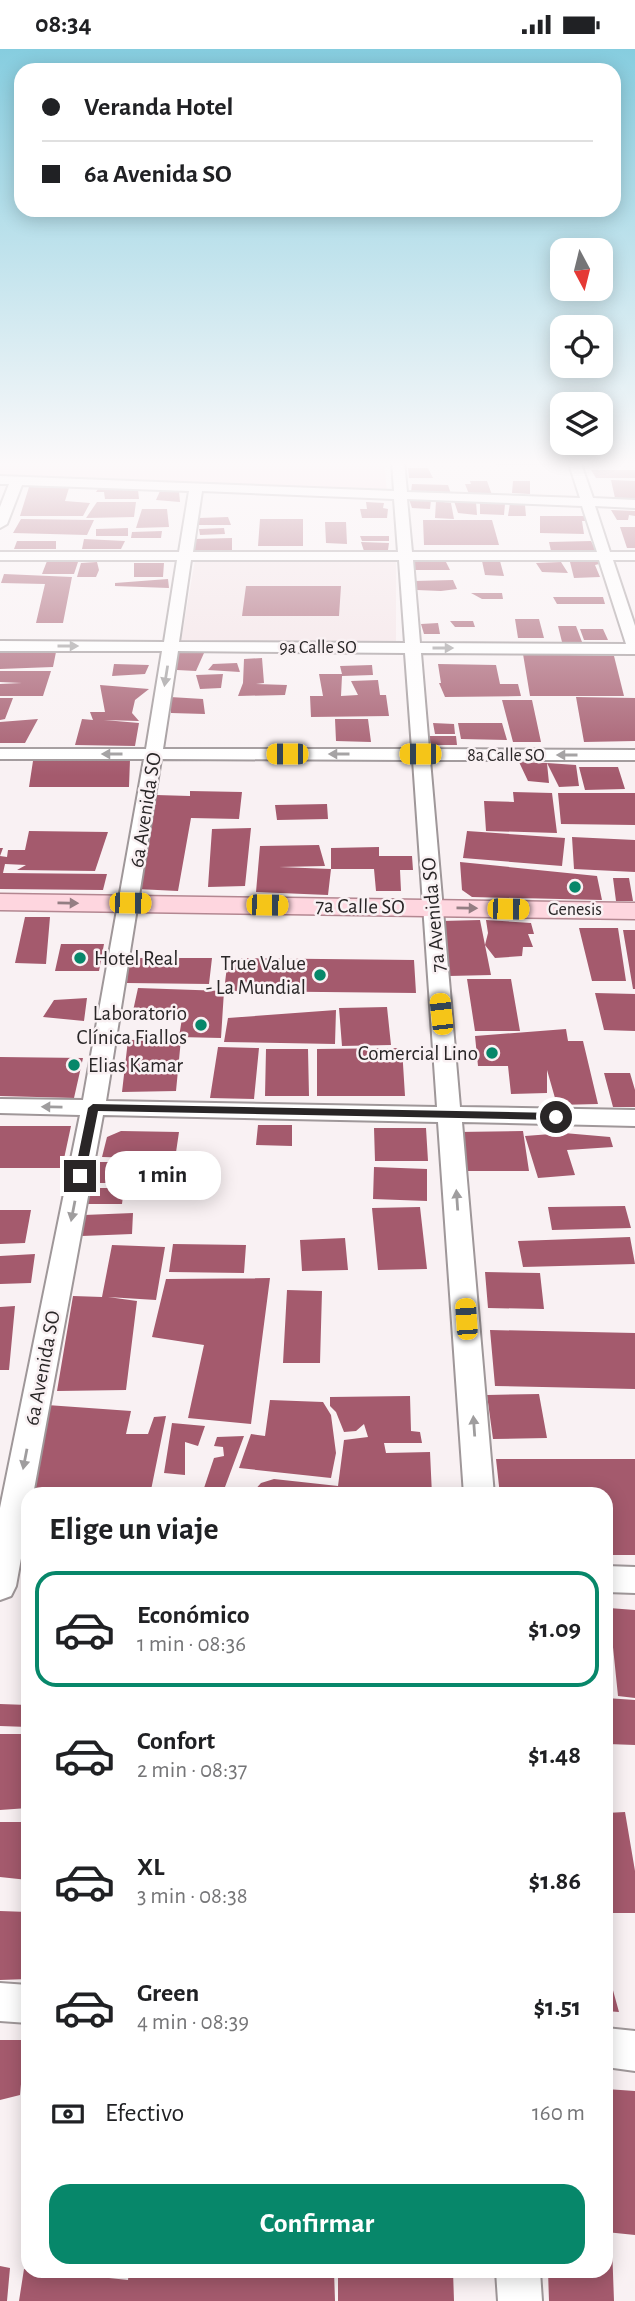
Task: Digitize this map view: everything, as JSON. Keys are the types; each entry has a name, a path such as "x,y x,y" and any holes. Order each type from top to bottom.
{"main road":[{"name":"7a Calle SO","path":"0,902 635,911"}],"street":[{"name":"6a Avenida SO","path":"0,1586 130,903 184,566"},
{"name":"7a Avenida SO","path":"407,566 431,907 451,1115 478,1487"},
{"path":"608,566 635,649"},
{"name":"9a Calle SO","path":"0,646 635,649"},
{"name":"8a Calle SO","path":"0,754 635,755"},
{"path":"0,1106 635,1118"},
{"path":"613,1579 635,1580"},
{"path":"0,2002 21,2004"},
{"path":"613,2049 635,2051"},
{"path":"518,2278 520,2301"}],"shaded area":[{"path":"194,566 396,566 396,641 181,641"}],"building":[{"path":"45,566 77,566 74,574 42,574"},
{"path":"80,566 98,566 96,577 77,577"},
{"path":"134,566 164,566 163,577 134,577"},
{"path":"413,566 448,566 450,570 413,570"},
{"path":"483,566 501,566 504,576 485,575"},
{"path":"538,566 564,566 568,573 542,572"},
{"path":"571,566 595,566 600,577 574,578"},
{"path":"4,574 72,577 63,623 36,623 45,584 1,583"},
{"path":"168,579 169,588 115,586 115,583"},
{"path":"453,580 457,589 441,591 417,590 414,581"},
{"path":"246,586 341,586 339,616 242,616"},
{"path":"471,593 502,593 503,599 482,599"},
{"path":"553,597 603,597 605,604 557,604"},
{"path":"515,619 539,619 544,638 518,638"},
{"path":"450,621 473,621 475,627 455,627"},
{"path":"438,623 440,634 424,634 421,624"},
{"path":"558,626 576,626 582,642 562,642"},
{"path":"580,629 603,629 608,640 584,640"},
{"path":"176,651 204,653 196,671 177,670"},
{"path":"56,652 53,667 0,669 0,653"},
{"path":"523,654 614,656 624,696 530,696"},
{"path":"262,658 264,683 256,684 287,685 285,695 238,696 243,683 244,659"},
{"path":"237,663 240,672 208,670 213,664"},
{"path":"114,664 149,665 145,674 112,676"},
{"path":"438,664 496,665 500,684 518,684 521,696 445,697 439,683"},
{"path":"372,665 373,675 342,676 341,696 358,695 351,681 378,680 380,695 386,695 389,716 311,717 310,696 323,696 319,674 342,674 340,666"},
{"path":"0,671 51,671 43,696 0,696 0,684 22,683 0,682"},
{"path":"223,674 221,688 200,689 196,675"},
{"path":"100,685 149,689 135,700 132,713 139,721 104,720 139,723 135,746 75,745 82,719 93,720 90,712 105,712"},
{"path":"170,697 203,699 205,714 171,713"},
{"path":"576,697 635,698 635,741 584,742"},
{"path":"0,698 13,698 5,719 0,720"},
{"path":"502,700 532,700 541,742 513,742"},
{"path":"38,719 25,743 0,743 0,722"},
{"path":"335,719 368,719 371,742 336,741"},
{"path":"433,723 454,724 455,734 435,734"},
{"path":"458,723 502,723 507,740 461,739"},
{"path":"429,736 456,736 457,745 431,745"},
{"path":"130,760 129,787 29,787 33,761"},
{"path":"519,762 547,763 549,783 528,781"},
{"path":"547,763 576,765 579,786 559,787"},
{"path":"579,767 618,767 625,789 585,790"},
{"path":"190,791 242,792 239,819 191,818 178,891 137,889 156,795 190,796"},
{"path":"513,792 552,793 557,833 486,831 484,801 514,802"},
{"path":"558,793 635,793 635,825 561,824"},
{"path":"327,804 328,819 277,820 275,805"},
{"path":"251,828 245,886 208,887 212,829"},
{"path":"29,831 108,832 95,871 17,870 26,865 5,864 3,873 107,874 103,890 0,889 0,856 7,857 8,850 25,850"},
{"path":"467,831 565,838 562,866 463,858"},
{"path":"572,837 635,840 635,872 574,869"},
{"path":"319,845 325,866 279,867 331,869 328,895 256,892 260,846"},
{"path":"379,847 379,856 412,856 413,870 400,870 401,891 376,891 374,869 331,869 331,848"},
{"path":"460,862 597,876 602,900 472,897 462,890"},
{"path":"613,878 629,878 633,901 616,901"},
{"path":"25,917 50,917 46,964 15,963"},
{"path":"480,920 491,975 449,976 442,921"},
{"path":"486,920 531,923 534,934 528,934 533,947 523,947 522,956 495,958 485,945 488,933"},
{"path":"579,928 618,928 626,981 592,981"},
{"path":"623,930 635,930 635,989 633,989"},
{"name":"Hotel Real","path":"61,944 104,944 99,971 55,971"},
{"path":"128,958 212,958 209,984 127,983"},
{"name":"True Value - La Mundial","path":"228,958 414,960 416,993 224,991"},
{"path":"467,979 511,979 520,1031 475,1031"},
{"name":"Laboratorio Clínica Fiallos","path":"138,988 224,991 221,1038 179,1037 183,1012 133,1011"},
{"path":"595,993 635,994 635,1031 604,1030"},
{"path":"87,998 84,1021 43,1017 54,1000"},
{"path":"387,1007 391,1045 342,1046 339,1008"},
{"path":"336,1010 335,1044 224,1042 228,1018"},
{"path":"566,1029 568,1041 583,1041 598,1104 557,1105 547,1070 547,1093 511,1094 508,1066 478,1066 475,1036"},
{"path":"181,1039 176,1091 122,1092 128,1040"},
{"path":"218,1047 259,1048 254,1099 210,1098"},
{"path":"402,1048 405,1096 317,1096 317,1049"},
{"path":"266,1049 308,1049 309,1096 265,1096"},
{"path":"0,1057 83,1058 74,1098 0,1096"},
{"path":"604,1073 630,1073 635,1090 635,1107 613,1107"},
{"path":"258,1125 292,1125 292,1146 256,1145"},
{"path":"0,1126 71,1126 62,1168 0,1168"},
{"path":"374,1128 426,1128 428,1161 375,1161"},
{"path":"121,1131 179,1132 175,1159 102,1157 107,1137"},
{"path":"523,1131 529,1171 462,1171 458,1132"},
{"path":"564,1133 610,1137 613,1147 567,1150 575,1175 538,1178 525,1136"},
{"path":"98,1162 155,1162 152,1183 95,1183"},
{"path":"374,1167 427,1169 427,1201 373,1199"},
{"path":"83,1188 124,1188 122,1204 88,1204"},
{"path":"625,1206 631,1228 552,1230 548,1207"},
{"path":"420,1207 427,1269 378,1270 372,1208"},
{"path":"0,1210 31,1210 25,1243 0,1244"},
{"path":"133,1213 132,1234 82,1236 84,1215"},
{"path":"630,1237 635,1264 523,1267 518,1241"},
{"path":"345,1238 348,1270 302,1271 300,1240"},
{"path":"173,1244 246,1245 244,1273 169,1272"},
{"path":"112,1245 165,1247 156,1300 108,1297 137,1301 126,1390 57,1391 73,1296 102,1297"},
{"path":"35,1254 31,1283 0,1284 0,1256"},
{"path":"485,1272 540,1273 544,1309 488,1308"},
{"path":"270,1278 251,1424 188,1418 204,1345 152,1337 166,1279"},
{"path":"287,1290 322,1291 320,1363 283,1363"},
{"path":"15,1306 9,1370 0,1370 0,1307"},
{"path":"490,1330 635,1333 635,1389 495,1386"},
{"path":"539,1394 547,1438 493,1439 487,1395"},
{"path":"410,1396 411,1431 420,1432 422,1443 384,1443 386,1453 430,1452 432,1487 257,1487 274,1479 338,1486 344,1440 368,1437 364,1424 356,1431 344,1432 336,1412 330,1406 330,1397"},
{"path":"270,1400 323,1402 331,1415 336,1453 331,1478 239,1468 251,1434 265,1436"},
{"path":"47,1405 131,1411 126,1434 148,1434 154,1417 166,1416 152,1487 30,1487"},
{"path":"172,1423 205,1426 198,1446 185,1442 185,1475 164,1473"},
{"path":"244,1436 225,1487 204,1487 214,1458 224,1456 223,1447 214,1446 217,1437"},
{"path":"496,1459 635,1459 635,1555 613,1555 613,1487 499,1487"},
{"path":"613,1608 635,1610 635,1698 618,1696 613,1647"},
{"path":"613,1698 635,1700 635,1745 613,1744"},
{"path":"0,1704 21,1705 21,1727 0,1726"},
{"path":"0,1734 21,1734 21,1808 0,1810"},
{"path":"625,1812 635,1871 635,1913 613,1913 613,1813"},
{"path":"0,1822 21,1822 21,1879 0,1877"},
{"path":"0,1911 21,1912 21,1979 0,1980"},
{"path":"613,1990 619,2012 613,2012"},
{"path":"0,2040 21,2040 20,2095 0,2100"},
{"path":"613,2089 635,2091 635,2235 613,2233"},
{"path":"0,2266 10,2268 7,2301 0,2301"},
{"path":"613,2274 614,2301 549,2301 548,2278 613,2278"},
{"path":"23,2278 334,2278 335,2301 19,2301"},
{"path":"338,2278 453,2278 454,2301 338,2301"}],"place":[{"name":"Genesis","path":"575,887"},
{"name":"Hotel Real","path":"80,958"},
{"name":"True Value - La Mundial","path":"320,975"},
{"name":"Laboratorio Clínica Fiallos","path":"201,1025"},
{"name":"Comercial Lino","path":"492,1053"},
{"name":"Elias Kamar","path":"74,1065"}],"route":[{"path":"80,1176 93,1108 556,1117"}]}
